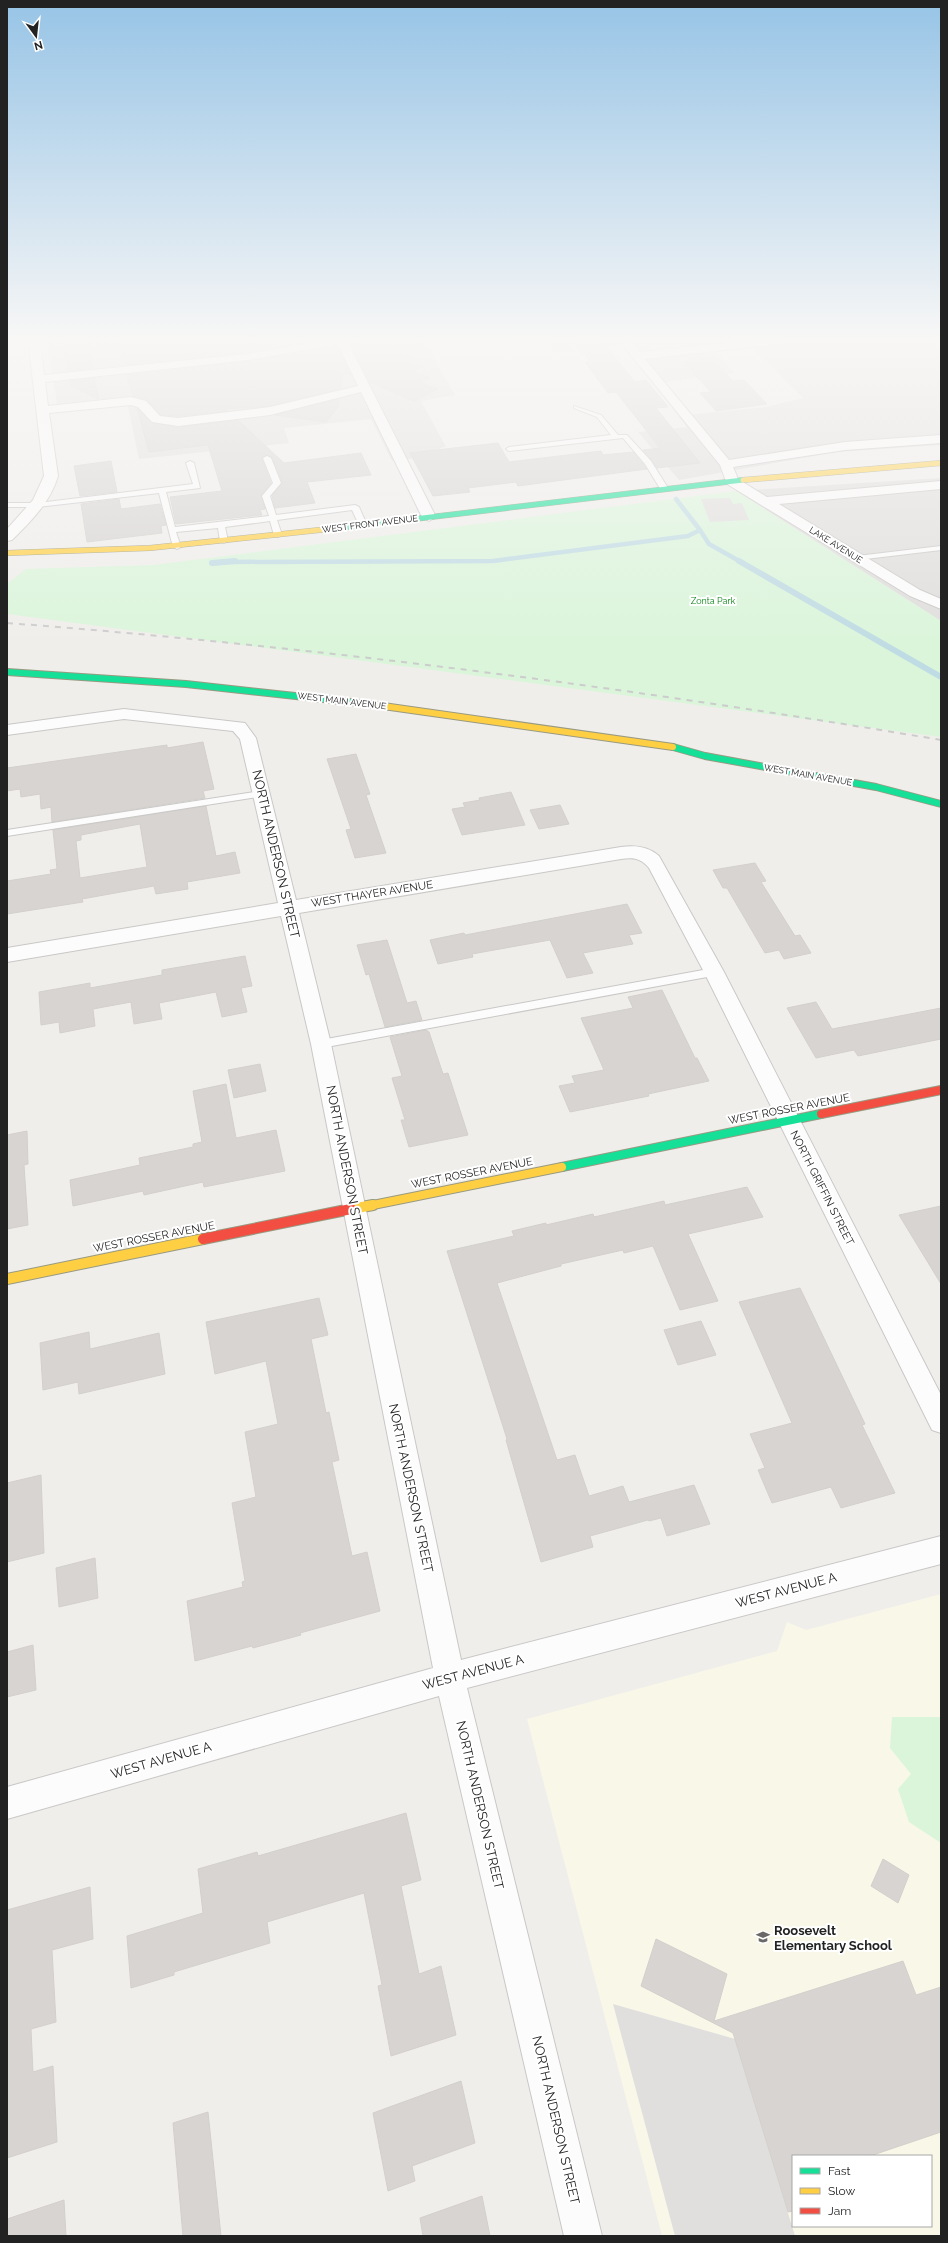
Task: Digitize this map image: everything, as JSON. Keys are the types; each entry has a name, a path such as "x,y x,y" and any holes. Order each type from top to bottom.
{"street":[{"path":"7,537 38,505 47,491 51,476 47,444"},
{"path":"393,444 429,517"},
{"path":"709,444 726,464 732,481"},
{"path":"726,464 845,446 877,444"},
{"name":"WEST FRONT AVENUE","path":"7,553 87,553 177,547 664,488 941,462"},
{"name":"LAKE AVENUE","path":"732,481 915,593 941,605"},
{"path":"765,501 941,485"},
{"name":"WEST MAIN AVENUE","path":"7,672 133,680 309,696 559,729 676,747 705,756 876,787 941,804"},
{"name":"NORTH ANDERSON STREET","path":"7,730 109,716 137,714 239,727 248,738 321,1044 450,1678 584,2236"},
{"name":"WEST MAIN AVENUE","path":"676,747 708,746"},
{"path":"756,766 859,794"},
{"name":"WEST MAIN AVENUE","path":"848,772 902,784"},
{"name":"WEST THAYER AVENUE","path":"7,955 614,854 643,852"},
{"name":"NORTH GRIFFIN STREET","path":"643,852 649,855 657,865 714,972 941,1421"},
{"name":"WEST ROSSER AVENUE","path":"7,1279 941,1090"},
{"name":"WEST AVENUE A","path":"7,1803 450,1678 941,1550"}],"lane":[{"path":"509,449 556,444"},
{"path":"631,444 648,464 664,488"},
{"path":"267,458 277,483 266,496 278,535"},
{"path":"7,505 38,505 197,486 190,464"},
{"path":"162,490 177,547"},
{"path":"172,530 221,526 355,507 363,525"},
{"path":"221,526 224,541"},
{"path":"857,558 941,548"},
{"path":"7,833 261,794"},
{"path":"321,1044 714,972"}],"shaded area":[{"path":"136,444 283,444 139,459"},
{"path":"383,444 444,444 446,447 440,448 444,455 392,461"},
{"path":"648,444 941,444 941,445 837,452 679,480"},
{"path":"941,478 941,621 736,491"},
{"path":"730,498 733,504 742,503 749,520 710,522 701,499"},
{"name":"Roosevelt Elementary School","path":"941,1594 941,2236 662,2236 527,1719 777,1651 787,1622 806,1630"},
{"path":"613,2004 735,2039 795,2236 675,2236"}],"green space":[{"name":"Zonta Park","path":"736,491 941,621 941,737 7,614 7,584 26,569 153,565"},
{"path":"892,1717 941,1717 941,1843 909,1822 898,1789 911,1774 890,1748"}],"building":[{"path":"147,444 263,444 284,463 361,453 371,475 307,482 315,503 275,508 272,496 282,482 272,457 266,455 262,459 271,483 261,495 265,509 260,510 262,515 176,524 170,497 222,491 208,445 149,452"},
{"path":"498,444 509,462 601,451 603,455 633,452 647,469 518,486 516,482 468,488 470,492 433,496 410,453"},
{"path":"657,444 685,444 700,463 657,468 643,450 660,448"},
{"path":"111,461 117,492 80,496 74,466"},
{"path":"119,499 121,509 160,504 166,525 161,526 162,533 87,542 81,504"},
{"path":"203,742 214,789 203,791 205,798 52,822 51,807 41,809 40,794 21,797 20,789 7,791 7,768 167,745 167,748"},
{"path":"356,754 370,794 366,795 386,853 355,858 346,830 351,829 327,759"},
{"path":"511,792 525,825 462,835 452,809 465,807 463,803 480,800 479,798"},
{"path":"560,805 569,824 539,829 530,810"},
{"path":"206,806 216,856 235,852 240,873 187,882 188,889 156,894 154,886 82,899 83,902 7,914 7,881 51,874 50,870 57,869 53,830","holes":["140,824 147,867 80,878 76,841 81,840 81,835"]},
{"path":"755,863 766,881 761,882 795,936 800,935 811,953 784,959 779,950 765,953 727,888 723,888 713,870"},
{"path":"627,904 642,933 629,935 633,944 583,953 593,973 567,978 550,940 472,954 473,957 438,964 430,940 464,933 465,935"},
{"path":"387,940 407,1003 416,1001 422,1020 385,1027 369,974 366,975 357,945"},
{"path":"245,956 252,986 241,988 247,1012 222,1017 216,992 159,1003 162,1019 134,1024 131,1002 93,1009 95,1026 60,1033 59,1022 41,1025 39,992 90,983 90,988 162,975 162,970"},
{"path":"662,990 695,1058 697,1058 709,1081 648,1094 649,1096 570,1112 559,1086 575,1083 572,1076 604,1070 581,1018 633,1008 628,997"},
{"path":"816,1002 832,1029 941,1008 941,1039 858,1056 854,1050 816,1058 787,1008"},
{"path":"426,1030 429,1032 443,1074 448,1073 468,1135 409,1147 401,1120 405,1120 392,1078 402,1076 390,1037"},
{"path":"260,1064 266,1091 234,1098 228,1070"},
{"path":"226,1084 236,1138 276,1130 285,1171 204,1187 203,1182 144,1195 143,1191 73,1206 70,1180 140,1165 139,1158 193,1147 193,1144 202,1142 193,1091"},
{"path":"27,1131 28,1164 24,1165 28,1225 7,1229 7,1135"},
{"path":"747,1187 763,1217 688,1234 718,1301 680,1310 653,1246 624,1253 623,1250 561,1264 561,1266 497,1283 557,1460 575,1455 589,1496 623,1486 629,1502 694,1485 710,1524 667,1536 661,1518 648,1520 590,1536 593,1547 541,1562 506,1440 507,1439 447,1251 514,1236 512,1231 546,1223 546,1225 593,1214 594,1217 664,1201 665,1205"},
{"path":"941,1206 941,1284 899,1215"},
{"path":"800,1288 865,1424 862,1425 895,1493 841,1508 831,1487 772,1503 758,1470 765,1468 750,1434 792,1423 739,1302"},
{"path":"319,1298 328,1335 311,1339 326,1413 329,1412 339,1460 332,1462 352,1556 367,1552 380,1611 300,1633 301,1635 253,1648 252,1646 195,1661 187,1601 243,1587 242,1582 245,1581 232,1503 256,1497 245,1432 278,1424 266,1361 215,1374 206,1322"},
{"path":"701,1321 716,1355 678,1365 664,1330"},
{"path":"89,1332 90,1349 159,1333 165,1374 79,1394 78,1382 43,1390 40,1343"},
{"path":"41,1475 44,1553 7,1562 7,1483"},
{"path":"95,1558 98,1598 59,1607 56,1568"},
{"path":"33,1645 36,1690 7,1697 7,1652"},
{"path":"406,1813 421,1880 401,1886 419,1974 441,1966 456,2035 391,2056 378,1986 382,1985 364,1893 267,1922 270,1943 174,1972 174,1975 131,1988 127,1936 203,1913 198,1869 257,1852 258,1856"},
{"path":"883,1859 909,1875 898,1903 871,1886"},
{"path":"90,1887 93,1939 52,1950 56,2022 31,2029 33,2072 53,2066 57,2142 7,2158 7,1910"},
{"path":"656,1939 727,1974 714,2021 903,1961 916,1995 941,1987 941,2132 873,2155 792,2155 792,2211 788,2212 733,2033 641,1986"},
{"path":"461,2081 475,2143 412,2166 415,2181 388,2191 373,2113"},
{"path":"208,2112 221,2236 183,2236 173,2123"},
{"path":"482,2196 490,2236 423,2236 420,2218"},
{"path":"64,2200 66,2236 7,2236 7,2219"}],"waterway":[{"path":"676,499 700,530"},
{"path":"224,562 493,561 688,536 700,530"},
{"path":"700,530 709,544 741,562"},
{"path":"224,562 235,561"},
{"path":"739,561 941,677"},
{"path":"212,563 224,562"}],"railway":[{"path":"7,623 242,644 476,671 708,703 941,740"}],"traffic: fast":[{"path":"338,528 743,480"},
{"path":"7,672 186,684 369,704"},
{"path":"673,747 705,756 876,787 941,804"},
{"path":"562,1167 821,1114"}],"traffic: slow":[{"path":"743,480 941,463"},
{"path":"7,553 150,548 338,528"},
{"path":"369,704 673,747"},
{"path":"351,1209 562,1167"},
{"path":"7,1279 203,1239"}],"traffic: jam":[{"path":"821,1114 941,1090"},
{"path":"203,1239 351,1209"}],"place":[{"name":"Roosevelt Elementary School","path":"763,1937"}]}
